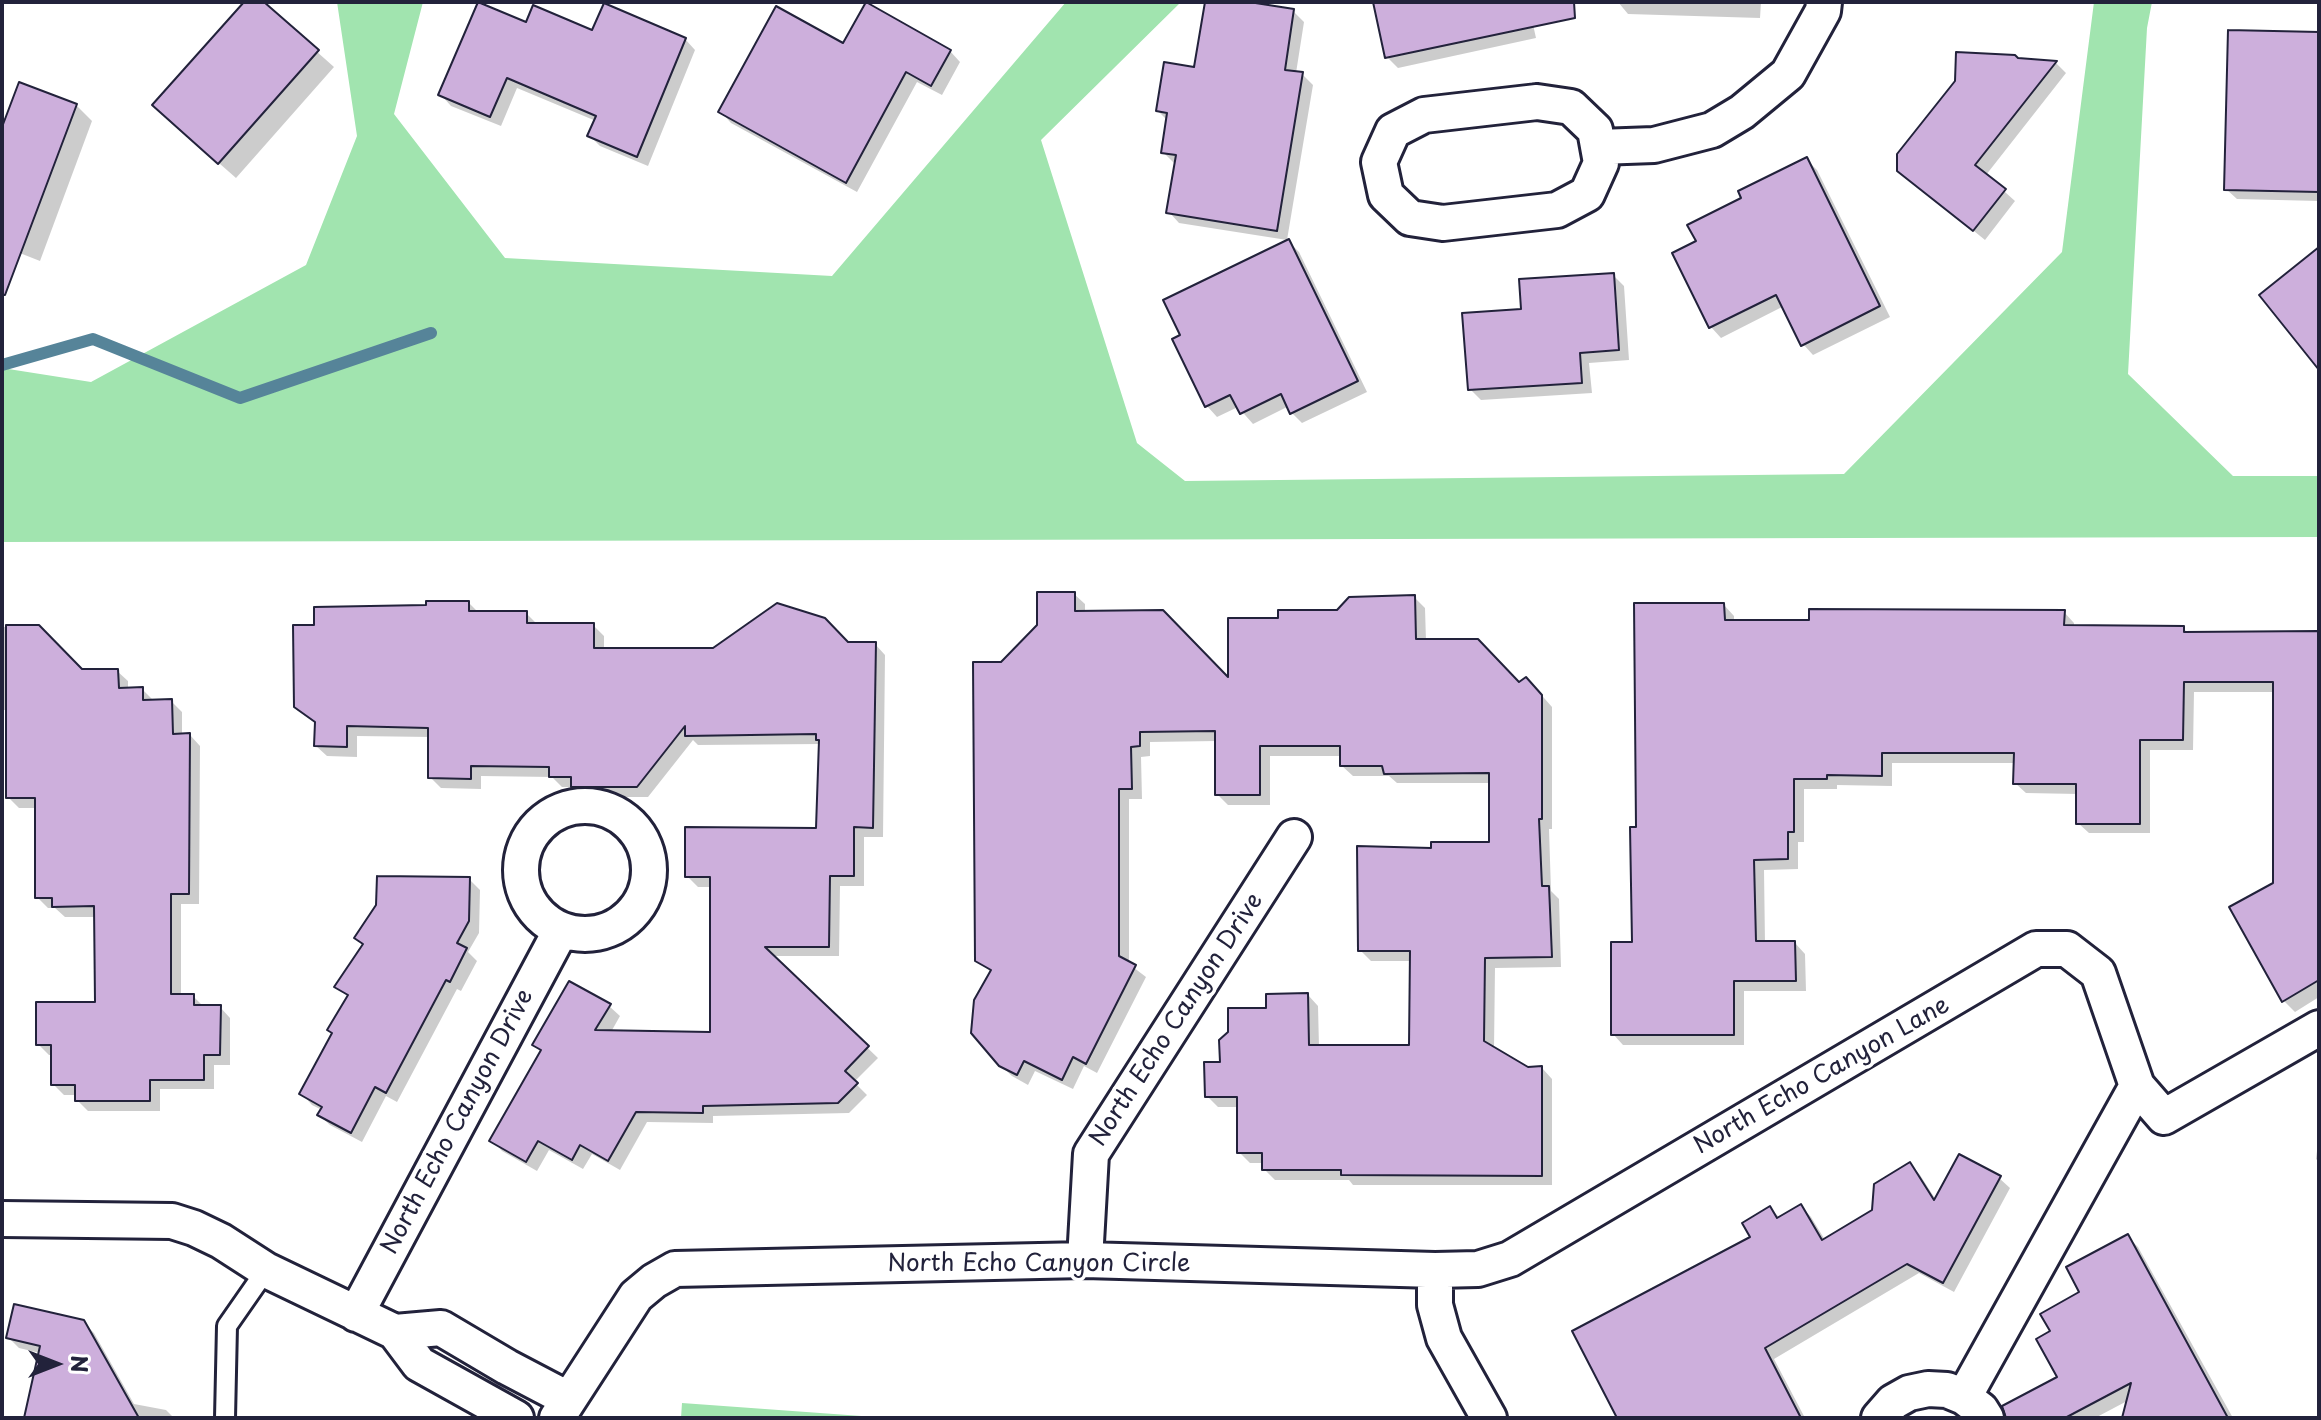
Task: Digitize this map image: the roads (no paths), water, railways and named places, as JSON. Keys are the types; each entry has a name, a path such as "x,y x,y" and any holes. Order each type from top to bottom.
{"street":[{"path":"1599,147 1654,145 1712,130 1742,112 1788,74 1823,11 1824,2"},
{"path":"1537,102 1571,107 1595,130 1599,147 1601,163 1587,194 1557,210 1443,223 1410,218 1394,203 1386,195 1379,162 1393,131 1424,115 1537,102"},
{"name":"North Echo Canyon Drive","path":"1085,1260 1091,1154 1294,837"},
{"name":"North Echo Canyon Drive","path":"356,1314 561,930"},
{"name":"North Echo Canyon Lane","path":"1435,1270 1478,1269 1510,1259 2036,949 2067,949 2098,973 2137,1086 2164,1117 2319,1028"},
{"path":"1879,1418 1893,1402 1909,1393 1928,1389 1947,1390 1975,1407 2137,1086"},
{"path":"2,1219 172,1221 194,1228 266,1270 395,1332 419,1364 516,1418"},
{"name":"North Echo Canyon Circle","path":"562,1409 636,1296 675,1269 1085,1260 1435,1270"},
{"path":"1435,1270 1435,1305 1444,1338 1489,1418"},
{"path":"395,1332 441,1328 507,1367 562,1409"}],"lane":[{"path":"225,1418 227,1326 266,1270"}],"waterway":[{"path":"2,365 93,339 240,398 431,333"}]}
